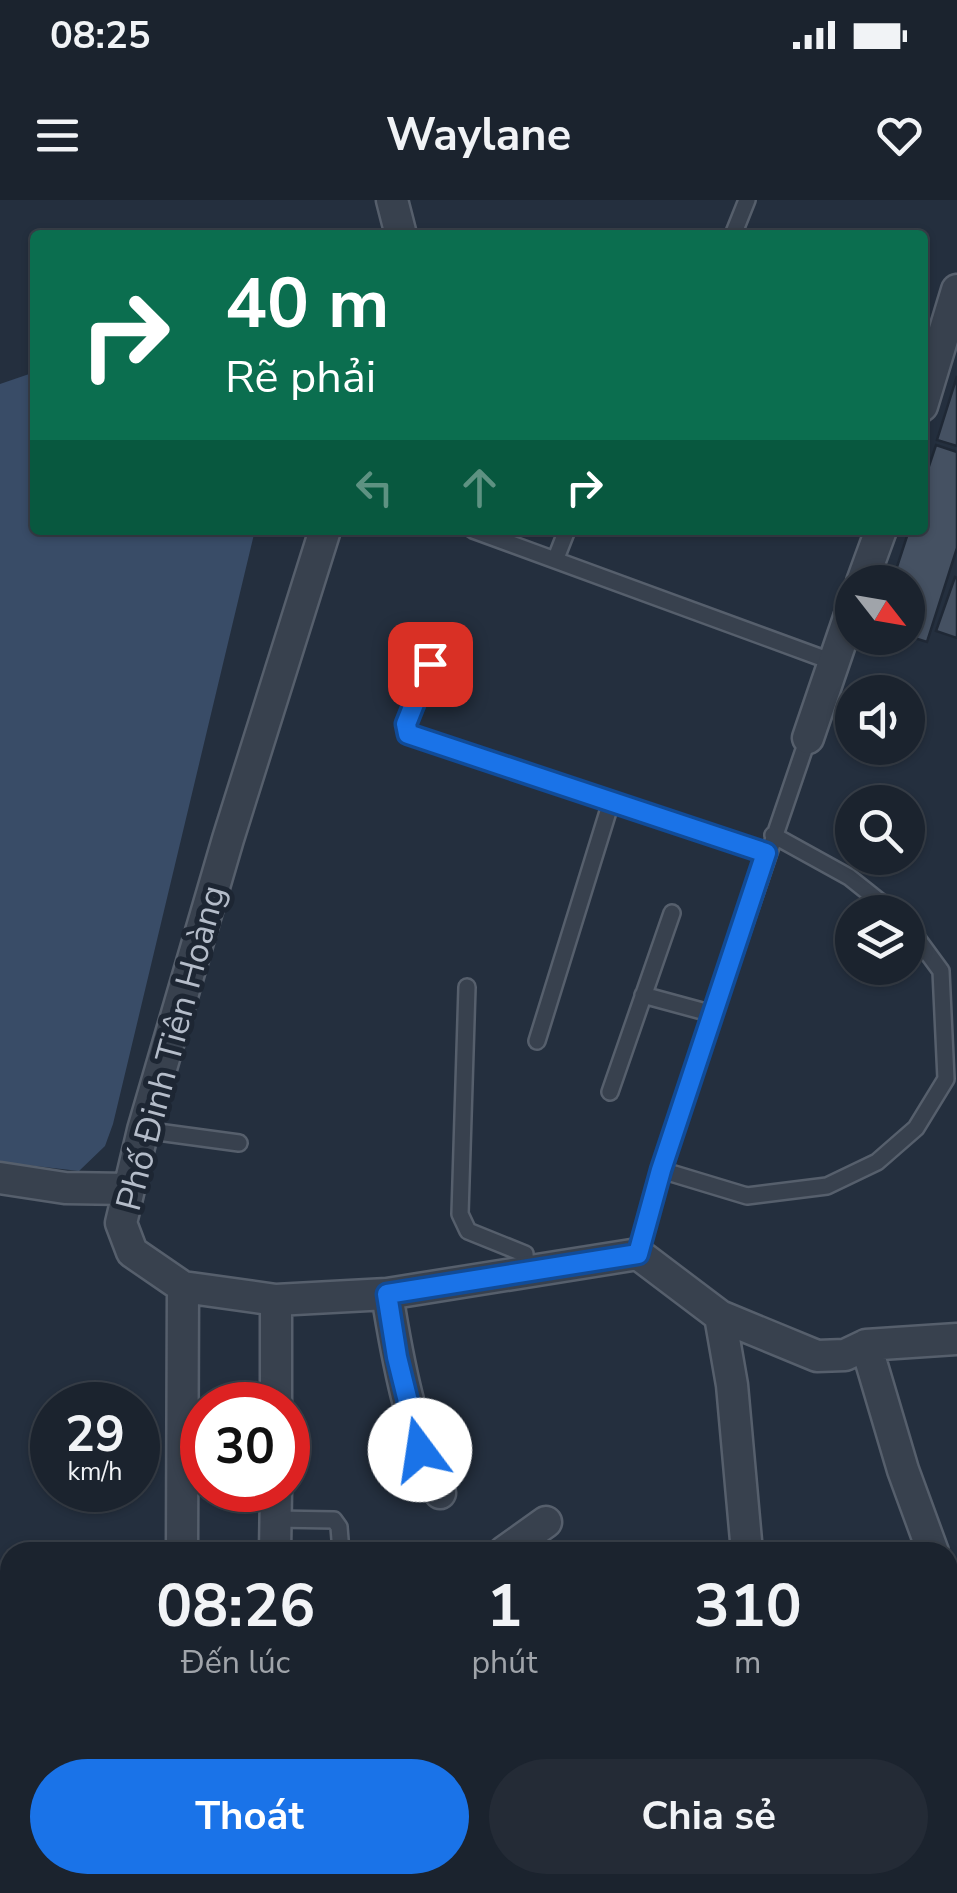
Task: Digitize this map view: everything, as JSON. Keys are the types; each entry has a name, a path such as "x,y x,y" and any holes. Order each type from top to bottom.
{"street":[{"path":"392,200 399,230"},
{"path":"928,386 957,290"},
{"name":"Phố Đinh Tiên Hoàng","path":"183,1287 132,1252 122,1222 144,1130 228,839 322,535"},
{"path":"868,565 879,535"},
{"path":"808,738 836,655"},
{"path":"0,1178 65,1188 129,1189"},
{"path":"182,1542 183,1287 276,1300 387,1294 638,1254 720,1316 817,1356 845,1355 866,1345 957,1339"},
{"path":"387,1294 397,1357 420,1450 440,1493"},
{"path":"276,1300 276,1382"},
{"path":"720,1316 732,1384 746,1542"},
{"path":"866,1345 903,1470 929,1542"},
{"path":"275,1542 276,1512"},
{"path":"518,1542 546,1522"}],"lane":[{"path":"736,230 747,200"},
{"path":"488,535 833,662"},
{"path":"556,558 565,535"},
{"path":"442,634 406,724 408,734 766,853"},
{"path":"638,1254 661,1170 808,738"},
{"path":"536,1041 611,802"},
{"path":"773,835 849,877 872,895"},
{"path":"610,1092 672,912"},
{"path":"661,1170 748,1196 827,1186 876,1162 916,1128 952,1080 941,970 925,949"},
{"path":"467,987 460,1214 468,1231 525,1254 526,1272"},
{"path":"643,995 713,1014"},
{"path":"144,1130 239,1143"},
{"path":"305,1512 334,1520 340,1542"}],"water":[{"path":"30,374 30,535 254,535 113,1124 105,1146 79,1171 0,1162 0,384"}],"building":[{"path":"957,376 957,446 937,440"},
{"path":"936,445 957,452 957,548 927,642 925,565 898,565 907,535 928,535 928,469"},
{"path":"957,578 957,638 936,631"}],"route":[{"path":"420,1450 397,1357 387,1294 638,1254 661,1170 766,853 408,734 406,724 430,664"}]}
